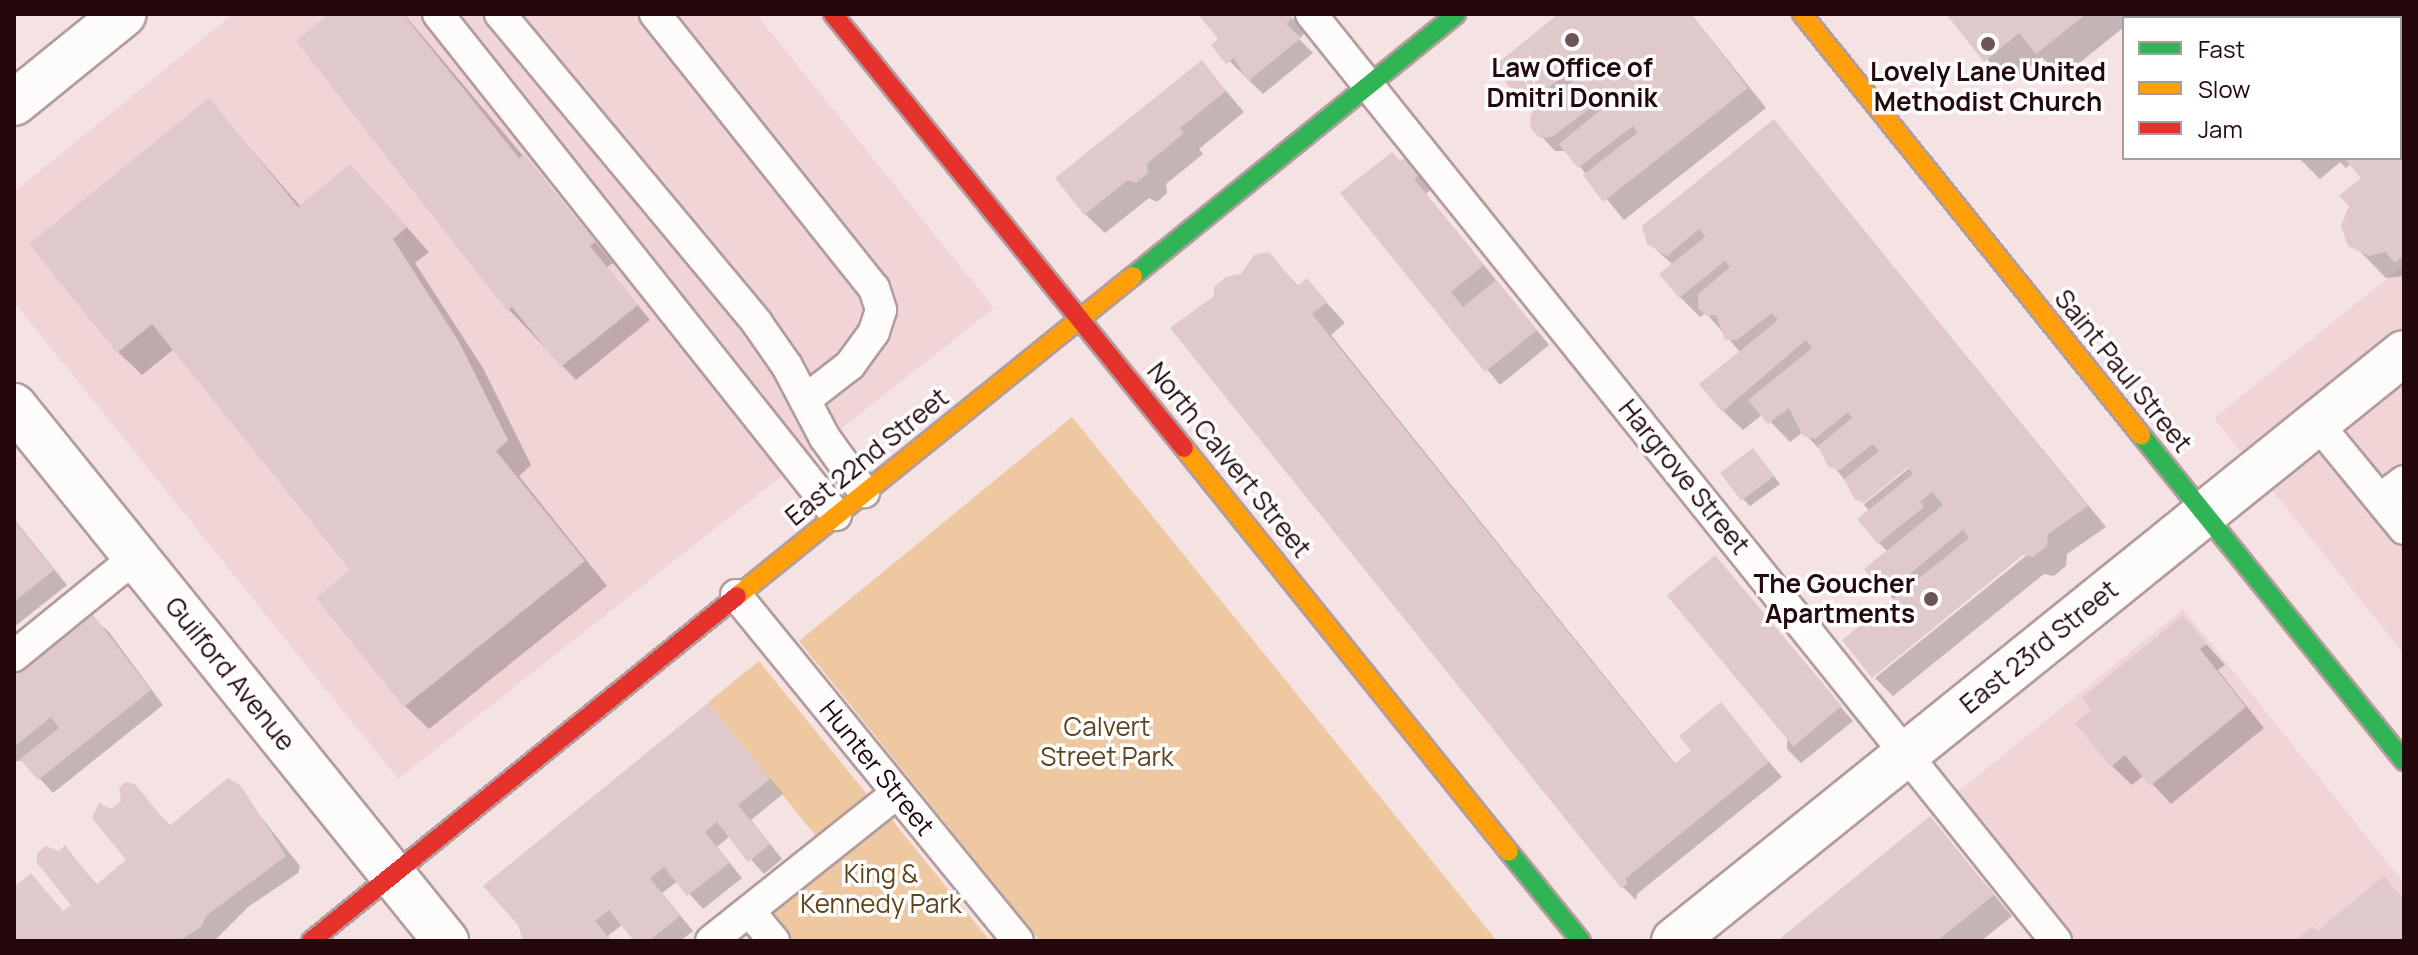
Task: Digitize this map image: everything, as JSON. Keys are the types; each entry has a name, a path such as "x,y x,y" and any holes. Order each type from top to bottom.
{"main road":[{"name":"North Calvert Street","path":"833,14 1581,941"},
{"name":"East 22nd Street","path":"311,941 1456,14"},
{"name":"Saint Paul Street","path":"1802,14 2404,761"}],"street":[{"path":"14,103 124,14"},
{"name":"East 23rd Street","path":"1674,941 2404,353"},
{"name":"Guilford Avenue","path":"19,423 136,557 446,941"}],"lane":[{"path":"438,14 836,515"},
{"path":"500,14 757,323 864,492"},
{"path":"655,14 874,288 881,310 874,332 850,365 805,400"},
{"name":"Hargrove Street","path":"1311,14 2056,941"},
{"path":"2317,423 2404,529"},
{"path":"2380,499 2404,481"},
{"path":"14,656 136,557"},
{"name":"Hunter Street","path":"736,595 1018,941"},
{"path":"711,941 897,793"},
{"path":"749,911 774,941"}],"shaded area":[{"path":"233,14 756,14 994,308 398,779 14,302 14,192"},
{"path":"2404,265 2404,654 2214,418"},
{"path":"2183,609 2404,883 2404,941 2054,941 1943,804"}],"green space":[{"name":"Calvert Street Park","path":"1072,417 1497,941 1040,941 799,641"},
{"path":"759,661 870,798 818,839 708,703"},
{"name":"King & Kennedy Park","path":"888,815 990,941 785,941 765,916"}],"building":[{"path":"329,14 403,14 519,158 524,154 595,242 590,246 638,305 561,367 512,307 507,311 296,41"},
{"path":"1198,14 1289,14 1292,18 1286,24 1301,38 1248,81 1234,58 1226,64 1211,45 1218,39"},
{"path":"1558,14 1691,14 1748,88 1603,202 1583,175 1637,133 1633,126 1578,168 1559,144 1610,102 1606,96 1552,137 1539,138 1530,127 1531,114 1579,76 1572,69 1525,106 1493,67"},
{"name":"Lovely Lane United Methodist Church","path":"1946,14 2086,14 2036,54 2019,33 1984,62"},
{"path":"2167,14 2404,14 2404,255 2395,263 2385,252 2369,256 2348,246 2341,226 2349,206 2339,196 2361,178 2346,160 2402,160 2402,16"},
{"path":"1202,60 1226,91 1180,128 1184,133 1147,164 1148,173 1136,183 1128,180 1084,215 1055,178"},
{"path":"209,98 298,207 350,164 407,227 393,239 459,342 508,440 496,451 585,561 404,707 316,598 350,570 152,324 117,353 29,244"},
{"path":"1774,119 2088,506 2048,534 2047,546 2033,557 2023,555 1872,678 1842,640 1969,538 1963,530 1885,594 1864,569 1943,505 1932,492 1920,502 1924,507 1878,544 1857,519 1913,474 1908,467 1865,502 1855,500 1844,479 1879,451 1873,444 1840,470 1828,467 1818,446 1852,418 1848,412 1815,439 1803,436 1789,408 1768,424 1748,400 1812,348 1806,340 1722,412 1699,384 1778,320 1772,313 1737,340 1725,340 1716,315 1706,316 1698,308 1698,294 1730,267 1725,261 1679,298 1659,274 1705,237 1699,229 1667,256 1647,244 1642,226"},
{"path":"1392,152 1400,161 1408,155 1422,172 1414,179 1484,265 1451,292 1463,307 1496,280 1537,330 1485,372 1340,193"},
{"path":"1269,252 1297,286 1307,278 1327,302 1312,314 1674,764 1691,751 1679,736 1721,702 1769,762 1625,879 1628,883 1621,888 1170,328 1214,296 1214,287 1226,277 1241,274 1254,255"},
{"path":"1753,448 1774,476 1741,501 1720,473"},
{"path":"14,520 54,570 14,602"},
{"path":"1715,555 1842,706 1793,746 1667,595"},
{"path":"90,611 151,690 38,780 20,759 59,728 51,717 14,747 14,668"},
{"path":"2183,615 2207,644 2200,649 2246,707 2150,786 2125,755 2111,767 2075,723 2091,710 2082,698"},
{"path":"708,703 770,779 738,805 770,844 748,862 717,822 705,832 729,863 687,896 664,867 650,878 680,916 649,941 634,941 609,910 595,921 612,941 523,941 518,925 483,886"},
{"path":"228,778 241,786 286,856 207,915 201,927 179,941 14,939 14,887 31,873 63,911 71,905 37,863 37,853 46,846 59,851 65,845 96,885 126,860 92,818 99,803 111,809 121,801 119,788 125,782 135,784 169,826"},
{"path":"1930,816 1994,895 1937,941 1777,941"},
{"path":"2384,876 2404,900 2404,941 2294,941 2313,926 2317,931"}],"traffic: fast":[{"path":"1133,276 1456,14"},
{"path":"2141,435 2404,761"},
{"path":"1509,852 1581,941"}],"traffic: slow":[{"path":"1802,14 2141,435"},
{"path":"737,596 1133,276"},
{"path":"1184,448 1509,852"}],"traffic: jam":[{"path":"833,14 1184,448"},
{"path":"311,941 737,596"}],"place":[{"name":"Law Office of Dmitri Donnik","path":"1572,40"},
{"name":"Lovely Lane United Methodist Church","path":"1988,44"},
{"name":"The Goucher Apartments","path":"1931,599"}]}
